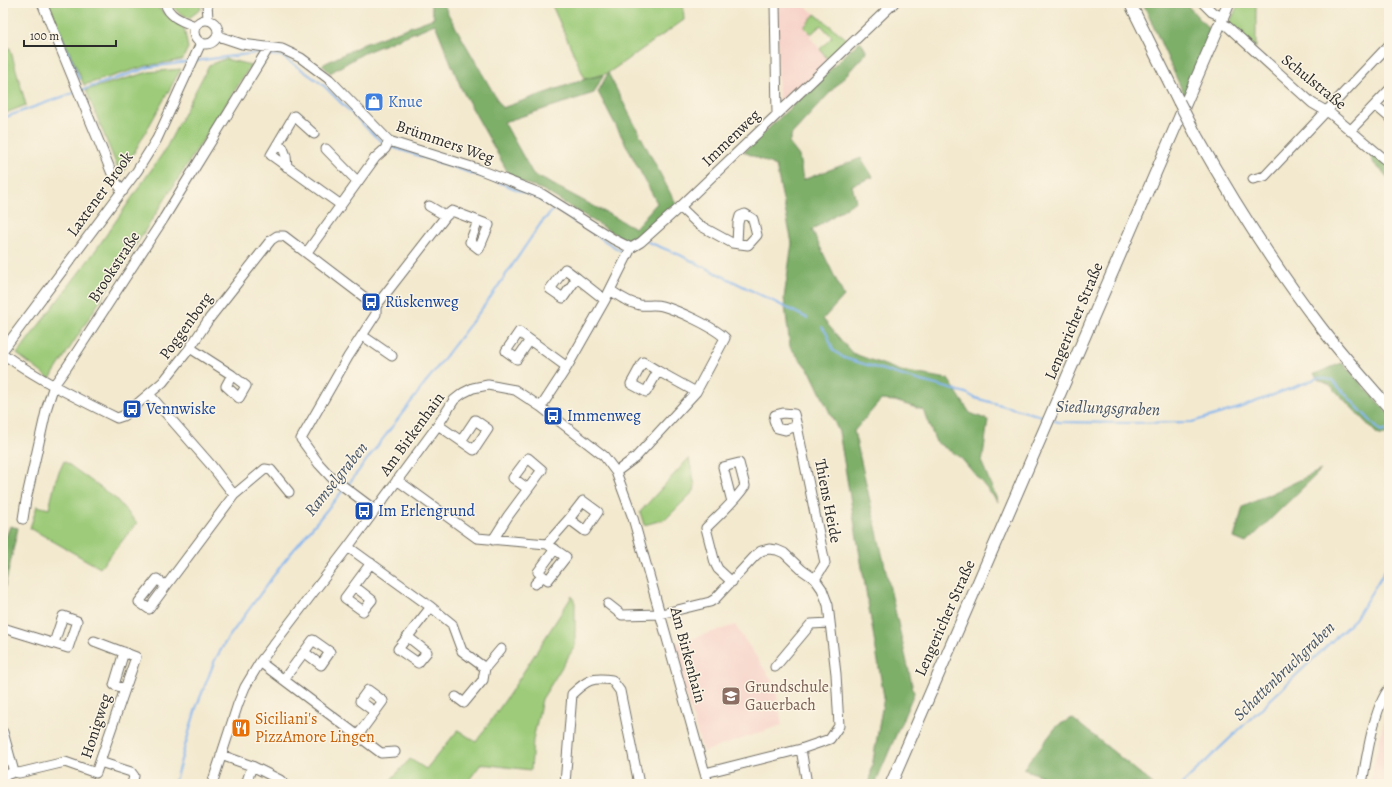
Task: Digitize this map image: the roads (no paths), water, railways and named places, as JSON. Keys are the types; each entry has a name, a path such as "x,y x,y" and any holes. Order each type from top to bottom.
{"main road":[{"name":"Lengericher Straße","path":"891,784 1229,3"},
{"path":"1130,4 1196,135 1218,174 1275,264 1320,327 1389,408"}],"street":[{"path":"42,3 115,181 123,191"},
{"path":"165,3 167,10 174,16 195,26"},
{"path":"207,3 208,19"},
{"path":"775,3 777,114"},
{"name":"Immenweg","path":"541,407 568,367 605,300 631,248 680,207 894,3"},
{"name":"Schulstraße","path":"1202,3 1312,103 1327,112 1389,163"},
{"path":"208,19 214,21 219,31 214,42 207,44 201,43 194,36 194,31 195,26 203,20 208,19"},
{"name":"Brümmers Weg","path":"218,36 242,44 282,49 301,58 329,79 387,144 484,171 542,194 631,248"},
{"name":"Laxtener Brook","path":"3,350 123,191 157,140 201,43"},
{"path":"1253,179 1265,176 1389,45"},
{"name":"Brookstraße","path":"24,519 26,500 47,407 54,385 164,218 204,150 262,61 268,48"},
{"path":"1350,131 1389,90"},
{"path":"1375,105 1389,117"},
{"path":"314,134 294,116 271,155 341,205"},
{"path":"307,252 375,158 387,144"},
{"path":"326,149 358,182"},
{"path":"429,206 446,216"},
{"path":"680,207 699,225 732,243 737,243"},
{"path":"375,510 331,477 319,464 301,439 340,370 376,314 376,306 446,216 452,211 478,221"},
{"name":"Poggenborg","path":"3,354 40,378 117,418 123,416 163,382 190,348 209,319 271,240 278,236 284,236 307,252 376,306"},
{"path":"577,278 605,300"},
{"path":"610,290 626,300 639,305 661,306 697,321 720,333 725,338 696,392 636,456 616,472"},
{"path":"362,336 392,356"},
{"path":"530,340 568,367"},
{"path":"190,348 232,375"},
{"path":"658,371 696,392"},
{"name":"Am Birkenhain","path":"212,784 245,687 260,662 348,547 438,425 454,400 473,388 488,385 515,390 541,407 604,456 616,472 633,518 708,784"},
{"path":"149,394 217,471 234,495"},
{"path":"438,425 461,441"},
{"name":"Thiens Heide","path":"797,426 825,563 815,580"},
{"path":"166,586 234,495 265,469 271,470 288,492"},
{"path":"397,480 477,538 551,547 566,557 548,580 538,572 551,547 569,518"},
{"path":"493,540 508,516 528,489"},
{"path":"732,502 706,528 715,563 718,569 732,582"},
{"path":"348,547 372,563 452,624 462,651 486,668"},
{"path":"608,604 622,615 661,614 715,599 755,556 761,551 769,550 777,550 784,553 815,580 822,589 828,605 836,674 839,726 830,739 800,749 705,773"},
{"path":"354,586 372,563"},
{"path":"535,584 543,576"},
{"path":"408,637 430,607"},
{"path":"775,667 811,624 830,623"},
{"path":"3,628 54,643"},
{"name":"Honigweg","path":"3,776 14,772 19,773 65,762 96,773 124,688 136,657 94,641"},
{"path":"456,697 464,703 482,680 486,668 501,649"},
{"path":"284,679 304,652"},
{"path":"260,662 381,753 395,752"},
{"path":"565,784 572,694 584,683 598,678 612,680 620,691 639,784"},
{"path":"1362,784 1371,739 1381,703 1389,689"},
{"path":"358,735 375,712"},
{"path":"3,732 14,772"},
{"path":"800,749 807,784"},
{"path":"221,755 252,766 280,780 284,784"},
{"path":"100,762 131,772 134,776 132,784"},
{"path":"246,784 252,766"}],"waterway":[{"path":"53,18 79,79"},
{"path":"195,61 256,53 262,54"},
{"path":"269,55 281,56 322,84 384,143"},
{"path":"82,90 150,67 189,62"},
{"path":"3,118 76,92"},
{"path":"389,146 498,182 535,197 621,251"},
{"name":"Ramselgraben","path":"347,486 490,298 541,223 555,208"},
{"path":"648,242 680,255 807,318"},
{"name":"Siedlungsgraben","path":"822,327 827,334 833,350 844,358 966,393 975,398 1045,417"},
{"name":"Siedlungsgraben","path":"1053,420 1058,422 1126,423 1192,422 1239,408 1318,378 1332,380 1381,432 1389,431"},
{"name":"Ramselgraben","path":"174,784 196,708 215,660 226,641 282,564 344,489"},
{"name":"Schattenbruchgraben","path":"1182,784 1355,619 1389,564"}],"place":[{"name":"Knue","path":"374,102"},
{"name":"Rüskenweg","path":"371,302"},
{"name":"Vennwiske","path":"132,409"},
{"name":"Immenweg","path":"553,416"},
{"name":"Im Erlengrund","path":"364,511"},
{"name":"Grundschule Gauerbach","path":"731,696"},
{"name":"Siciliani's PizzAmore Lingen","path":"241,728"}]}
